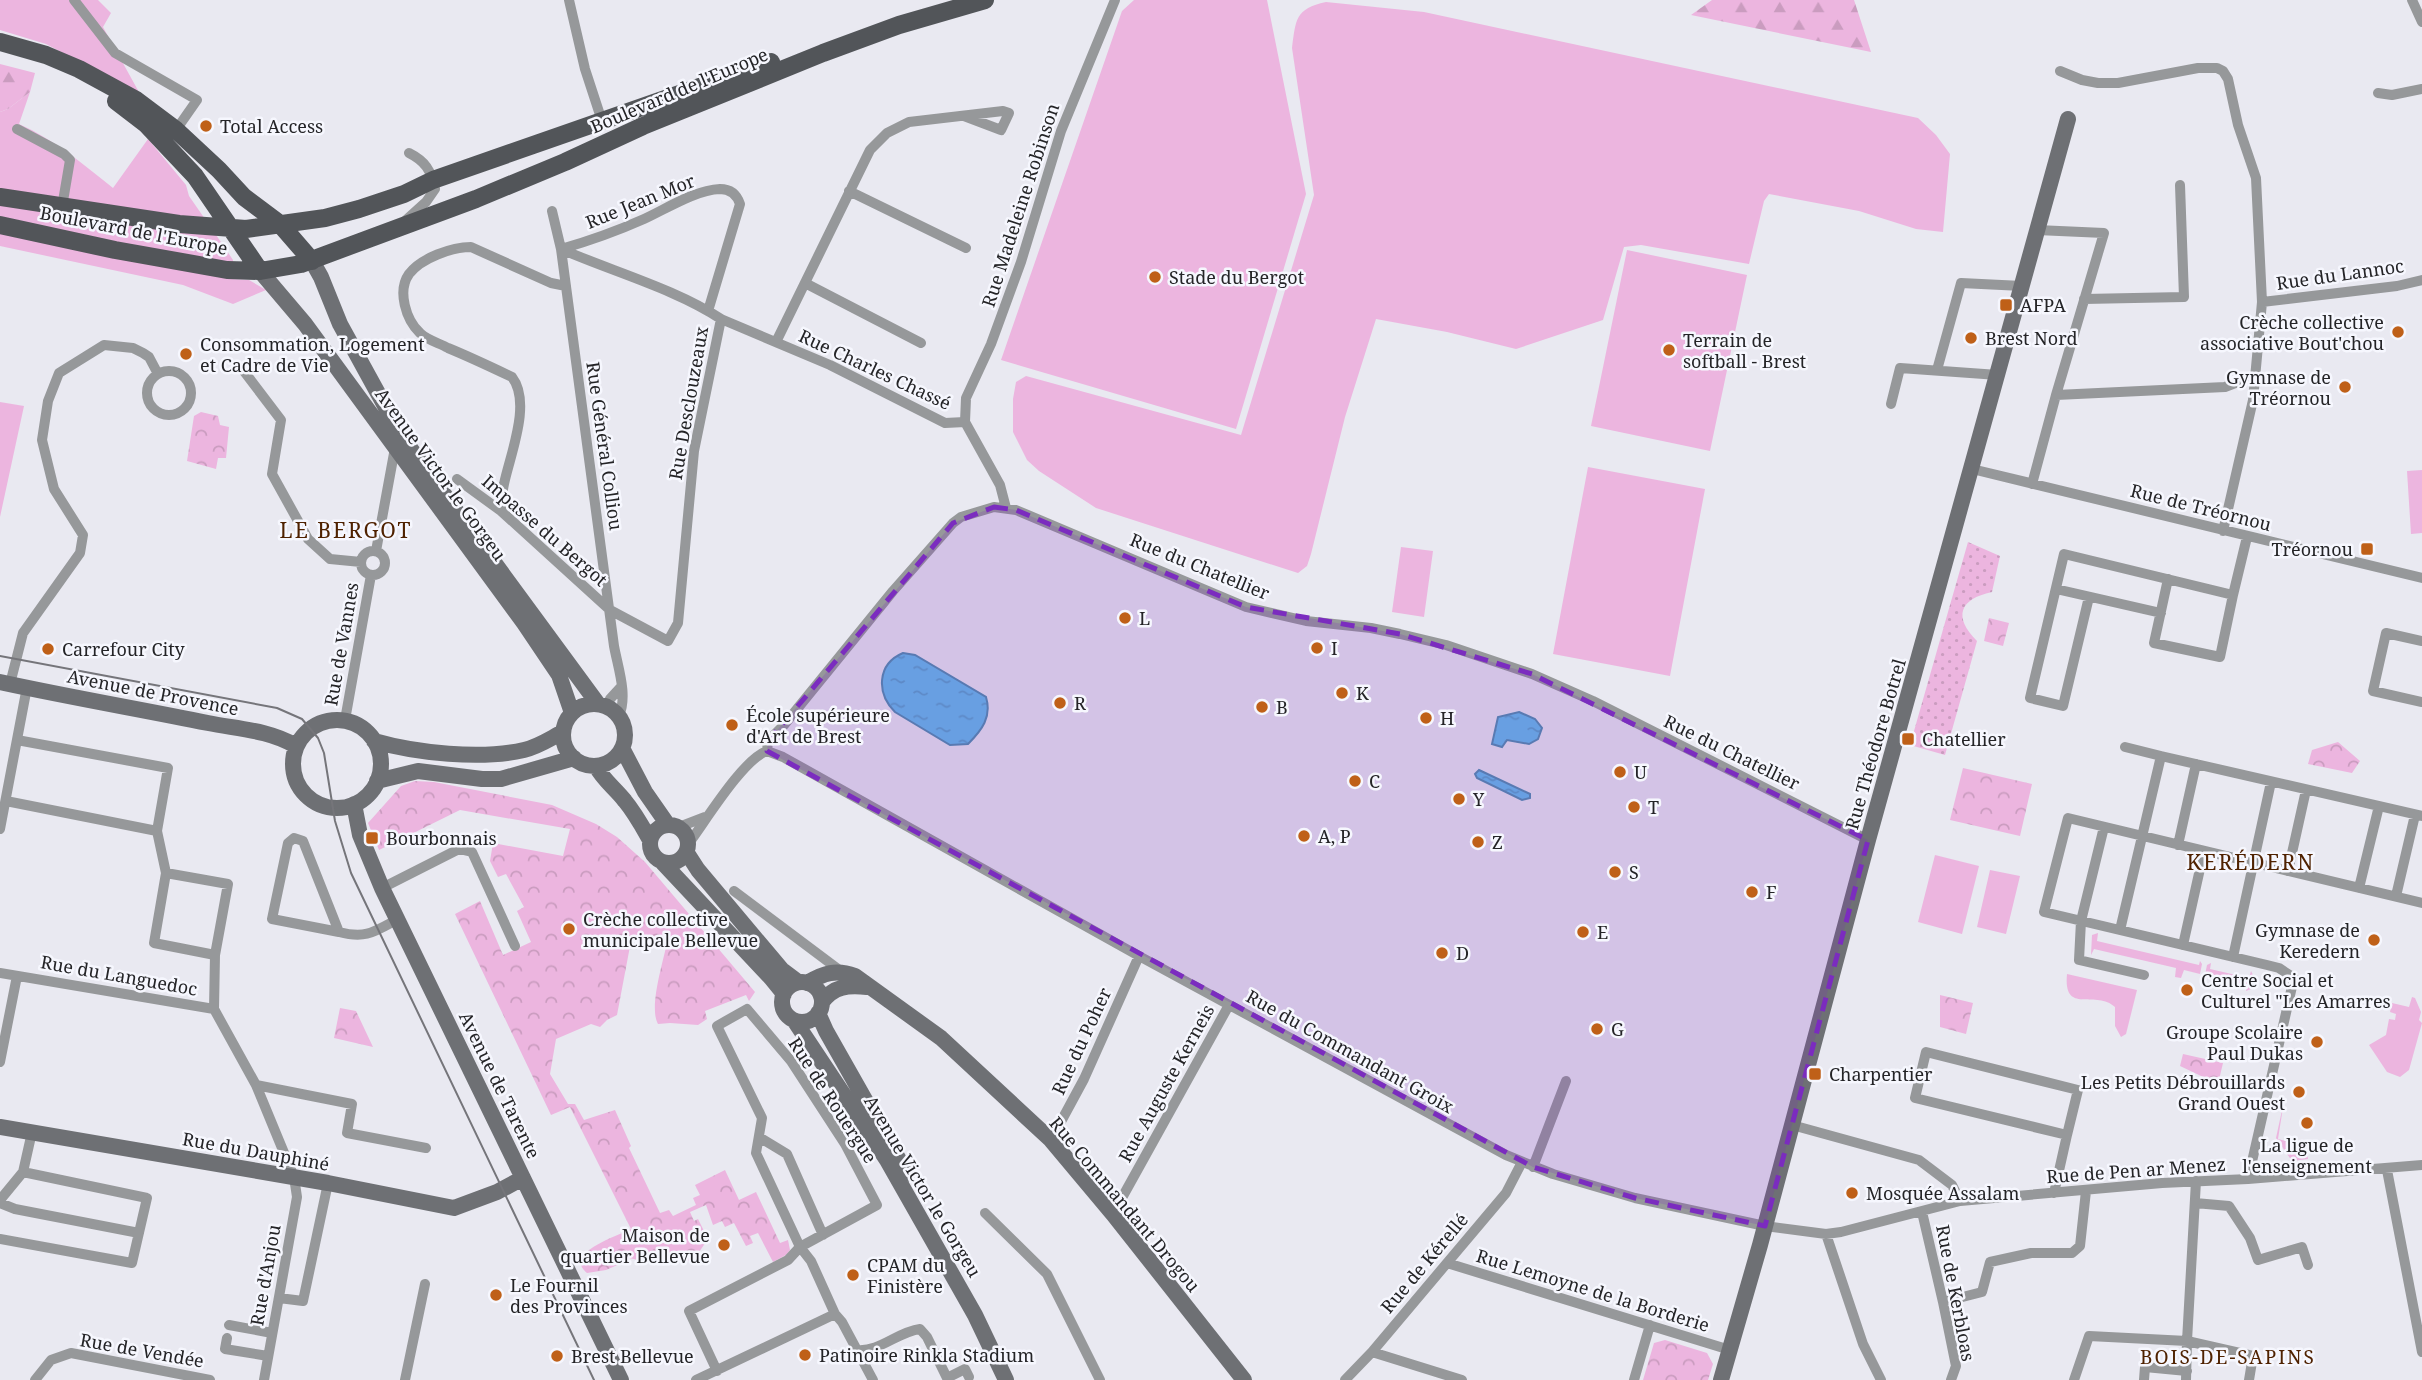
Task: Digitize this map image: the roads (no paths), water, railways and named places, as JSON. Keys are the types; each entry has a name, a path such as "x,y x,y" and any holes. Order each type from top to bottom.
{"main road":[{"name":"Boulevard de l'Europe","path":"0,197 230,229 325,218 404,194 433,180 945,0"},
{"name":"Boulevard de l'Europe","path":"0,225 115,250 227,270 260,271 312,261 516,183 643,126 823,53 899,25 985,0"},
{"path":"0,42 46,55 79,69 136,100 176,131 244,197 281,225 312,261"},
{"path":"0,54 75,79 127,108 146,124 195,176 260,271"}],"street":[{"path":"74,0 115,53 197,100 176,131"},
{"path":"569,0 585,69 601,121"},
{"name":"Rue Madeleine Robinson","path":"965,422 966,398 991,344 1021,262 1061,131 1115,0"},
{"path":"2412,0 2422,22"},
{"path":"2060,71 2082,80 2118,83 2198,68 2217,68 2223,71 2228,79 2238,125 2256,178 2262,302 2253,400 2223,531"},
{"path":"2378,93 2392,95 2422,89"},
{"path":"776,342 870,150 887,133 909,122 964,116"},
{"name":"Rue Théodore Botrel","path":"1721,1380 2068,119"},
{"path":"17,129 64,154 70,160 62,206"},
{"path":"409,153 424,161 433,180"},
{"name":"Boulevard de l'Europe","path":"393,231 433,195 433,180"},
{"path":"2084,299 2185,297 2180,185"},
{"name":"Rue Jean Mor","path":"561,249 640,221 693,197 718,189 729,190 737,196 740,204 708,311"},
{"path":"849,191 966,248"},
{"name":"Rue Général Colliou","path":"552,211 561,249 624,706 608,709"},
{"path":"2032,484 2104,233 2037,230"},
{"path":"501,511 503,487 520,416 517,383 512,377 423,336 411,324 405,308 407,276 419,265 459,247 471,247 551,283 566,286"},
{"name":"Rue Desclouzeaux","path":"561,249 708,311 721,319 694,452 678,623 668,641 610,610"},
{"name":"Avenue Victor le Gorgeu","path":"312,261 340,324 402,437 608,709"},
{"name":"Avenue Victor le Gorgeu","path":"260,271 305,324 524,623 559,675 572,713"},
{"name":"Rue du Lannoc","path":"2262,302 2397,286 2422,280"},
{"path":"1937,370 1961,282 2022,286"},
{"path":"805,283 921,344"},
{"name":"Rue Charles Chassé","path":"721,319 830,365 945,423 965,422 1000,485 1006,508"},
{"path":"0,829 17,740 13,681 23,633 80,552 83,535 54,489 42,440 48,401 58,373 104,345 133,348 143,353 149,357 158,374"},
{"path":"1891,404 1900,368 1998,375"},
{"name":"Rue de Vannes","path":"243,370 281,420 272,474 308,538 330,559 361,562"},
{"path":"164,371 176,372 190,383 192,396 183,411 164,415 149,402 147,389 158,374 164,371"},
{"path":"2056,395 2225,387 2256,375"},
{"path":"376,551 395,448"},
{"name":"Rue de Tréornou","path":"1972,469 2422,578"},
{"name":"Impasse du Bergot","path":"457,479 501,511 610,610"},
{"path":"663,863 674,863 688,848 707,816 753,760 767,751 768,741 953,523 978,511 994,507 1006,508"},
{"name":"Rue du Chatellier","path":"1006,508 1246,607 1306,621 1400,634 1446,645 1532,674 1593,701 1868,840"},
{"path":"2168,579 2154,643 2220,657 2247,537"},
{"name":"Rue de Vannes","path":"376,551 384,556 386,563 381,572 371,575 362,568 361,562 366,553 376,551"},
{"path":"2089,597 2063,706 2030,698 2064,554 2234,594"},
{"name":"Rue de Vannes","path":"345,720 371,575"},
{"path":"2056,589 2161,613"},
{"path":"2422,641 2386,633 2373,691 2422,702"},
{"name":"Avenue de Provence","path":"13,681 212,724 252,730 286,739 296,746"},
{"path":"608,709 610,699 621,687"},
{"path":"584,705 608,709 625,732 622,748 611,761 596,766 580,762 565,746 563,732 572,713 584,705"},
{"path":"345,720 356,724 374,741 380,761 377,781 372,790 350,810 319,804 299,786 293,773 296,746 306,731 319,723 345,720"},
{"path":"374,741 400,747 481,756 526,750 563,732"},
{"path":"17,740 168,768 157,831 166,873 154,943 215,955"},
{"path":"2125,747 2418,816 2396,896"},
{"path":"622,748 657,812 686,836 688,848 698,870 782,970 818,990 820,1007"},
{"name":"Rue du Commandant Groix","path":"767,751 796,763 1139,956 1481,1143 1528,1164 1634,1198 1765,1226 1826,1234 1960,1201"},
{"path":"2120,930 2161,756"},
{"path":"377,781 418,771 502,779 574,758"},
{"path":"2178,845 2196,764"},
{"path":"596,766 601,776 632,810 650,840 651,852 783,994"},
{"path":"2233,957 2271,782"},
{"path":"2288,871 2306,790"},
{"path":"6,801 157,831"},
{"path":"2360,888 2379,806"},
{"name":"Avenue de Tarente","path":"350,810 382,887 621,1380"},
{"path":"650,840 655,831 687,826 707,816"},
{"path":"2248,1179 2294,978 2279,968 2044,912 2068,818 2422,903"},
{"path":"2105,827 2081,921 2079,960 2144,975"},
{"path":"339,932 303,841 294,838 288,843 272,919 356,936 370,934 398,919"},
{"path":"382,887 459,849 472,852 514,946"},
{"path":"2183,945 2204,851"},
{"path":"166,873 228,884 215,955 214,1009"},
{"path":"734,891 842,972"},
{"name":"Rue du Poher","path":"1051,1140 1084,1079 1139,956"},
{"name":"Rue du Languedoc","path":"0,972 214,1009 256,1085 294,1177"},
{"path":"842,972 822,974 789,986 783,994 783,1006 794,1020 807,1021 835,990 844,986 867,987"},
{"name":"Rue Commandant Drogou","path":"842,972 855,976 941,1038 1051,1140 1244,1380"},
{"path":"0,1062 17,976"},
{"name":"Rue Auguste Kerneis","path":"1113,1214 1229,1005"},
{"name":"Avenue Victor le Gorgeu","path":"820,1007 826,1031 978,1301 1017,1380"},
{"name":"Rue de Rouergue","path":"717,1371 689,1311 788,1260 800,1247 877,1205 845,1144 791,1061 747,1009 717,1026 762,1118 759,1137"},
{"name":"Avenue Victor le Gorgeu","path":"794,1020 894,1171 975,1315 1006,1380"},
{"path":"2054,1193 2078,1090 1926,1052 1915,1098 2067,1135"},
{"name":"Rue de Kérellé","path":"1345,1380 1373,1352 1528,1164 1566,1081"},
{"path":"256,1085 352,1104 347,1133 426,1148"},
{"path":"1792,1125 1919,1160 1952,1185 1960,1201"},
{"name":"Rue du Dauphiné","path":"0,1127 328,1183 454,1208 502,1190 523,1178"},
{"path":"32,1132 23,1172 0,1201 15,1209 139,1233"},
{"path":"823,1235 788,1154 759,1137 756,1153 800,1247 811,1261 835,1314 873,1380"},
{"name":"Rue de Pen ar Menez","path":"1960,1201 2196,1181 2387,1170 2422,1165"},
{"path":"2387,1170 2422,1352"},
{"path":"0,1239 132,1263 147,1198 23,1172"},
{"name":"Rue d'Anjou","path":"264,1380 297,1197 294,1177"},
{"path":"2144,1380 2145,1367 2186,1375 2196,1181"},
{"path":"279,1298 303,1301 328,1183"},
{"path":"1943,1302 1982,1292 1990,1262 2031,1253 2071,1253 2080,1246 2086,1191"},
{"path":"2195,1203 2229,1206 2250,1238 2258,1260 2302,1247 2308,1265"},
{"name":"Rue de Kerbloas","path":"1922,1212 1956,1366 1951,1380"},
{"path":"985,1213 1047,1274 1100,1380"},
{"path":"1826,1234 1863,1344 1881,1380"},
{"name":"Rue Lemoyne de la Borderie","path":"1447,1263 1730,1350"},
{"path":"405,1380 425,1284"},
{"path":"696,1380 835,1314"},
{"path":"229,1325 272,1333"},
{"path":"1634,1380 1650,1325"},
{"path":"857,1350 868,1351 909,1331 920,1329 947,1378 965,1370 969,1377"},
{"path":"2074,1380 2089,1336 2187,1341 2253,1356 2249,1380"},
{"path":"227,1338 225,1349 268,1356"},
{"path":"1373,1352 1462,1380"},
{"name":"Rue de Vendée","path":"35,1380 51,1360 71,1353 210,1380"}],"water":[{"path":"903,653 915,655 986,697 987,717 978,734 968,744 950,745 895,712 889,704 882,688 884,671 894,658"},
{"path":"1519,712 1535,719 1542,728 1538,739 1529,744 1507,740 1502,747 1492,744 1498,717"},
{"path":"1479,770 1530,794 1530,798 1522,800 1477,778 1475,774"}],"tram line":[{"path":"0,656 277,708 302,719 318,738 324,753 335,821 351,873 594,1380"}],"place":[{"name":"Total Access","path":"206,126"},
{"name":"Stade du Bergot","path":"1155,277"},
{"name":"AFPA","path":"2006,305"},
{"name":"Crèche collective associative Bout'chou","path":"2398,332"},
{"name":"Brest Nord","path":"1971,338"},
{"name":"Terrain de softball - Brest","path":"1669,350"},
{"name":"Consommation, Logement et Cadre de Vie","path":"186,354"},
{"name":"Gymnase de Tréornou","path":"2345,387"},
{"name":"Tréornou","path":"2367,549"},
{"name":"L","path":"1125,618"},
{"name":"I","path":"1317,648"},
{"name":"Carrefour City","path":"48,649"},
{"name":"K","path":"1342,693"},
{"name":"R","path":"1060,703"},
{"name":"B","path":"1262,707"},
{"name":"H","path":"1426,718"},
{"name":"École supérieure d'Art de Brest","path":"732,725"},
{"name":"Chatellier","path":"1908,739"},
{"name":"U","path":"1620,772"},
{"name":"C","path":"1355,781"},
{"name":"Y","path":"1459,799"},
{"name":"T","path":"1634,807"},
{"name":"A, P","path":"1304,836"},
{"name":"Bourbonnais","path":"372,838"},
{"name":"Z","path":"1478,842"},
{"name":"S","path":"1615,872"},
{"name":"F","path":"1752,892"},
{"name":"Crèche collective municipale Bellevue","path":"569,929"},
{"name":"E","path":"1583,932"},
{"name":"Gymnase de Keredern","path":"2374,940"},
{"name":"D","path":"1442,953"},
{"name":"Centre Social et Culturel \"Les Amarres","path":"2187,990"},
{"name":"G","path":"1597,1029"},
{"name":"Groupe Scolaire Paul Dukas","path":"2317,1042"},
{"name":"Charpentier","path":"1815,1074"},
{"name":"Les Petits Débrouillards Grand Ouest","path":"2299,1092"},
{"name":"La ligue de l'enseignement","path":"2307,1123"},
{"name":"Mosquée Assalam","path":"1852,1193"},
{"name":"Maison de quartier Bellevue","path":"724,1245"},
{"name":"CPAM du Finistère","path":"853,1275"},
{"name":"Le Fournil des Provinces","path":"496,1295"},
{"name":"Patinoire Rinkla Stadium","path":"805,1355"},
{"name":"Brest Bellevue","path":"557,1356"}],"district":[{"name":"LE BERGOT","path":"346,530"},
{"name":"KERÉDERN","path":"2251,862"},
{"name":"BOIS-DE-SAPINS","path":"2228,1357"}]}
